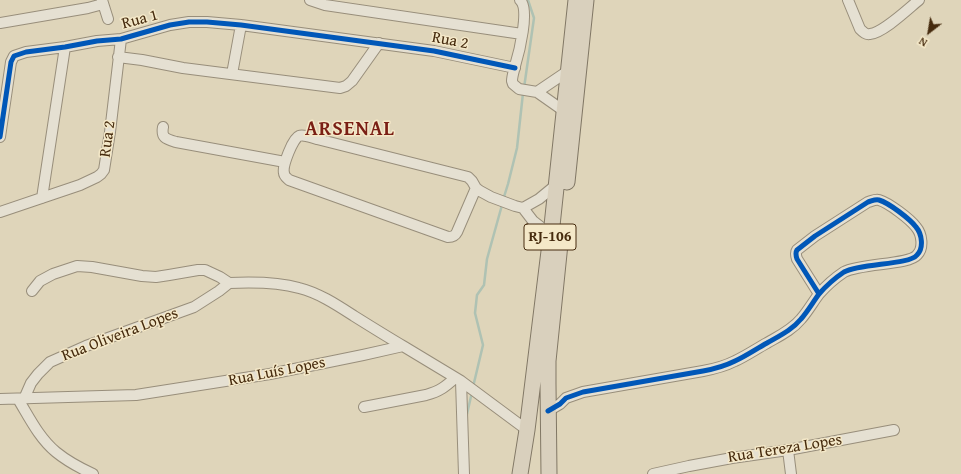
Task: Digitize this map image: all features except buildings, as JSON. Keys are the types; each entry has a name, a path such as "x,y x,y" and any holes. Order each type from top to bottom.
{"highway":[{"name":"RJ-106","path":"520,474 527,430 550,236 576,0"},
{"name":"RJ-106","path":"549,474 548,361 586,0"}],"street":[{"path":"310,0 324,5 522,34"},
{"path":"520,0 524,6 525,15 512,78 513,84 528,90 564,111"},
{"path":"848,0 860,29 869,35 879,32 919,0"},
{"path":"0,22 73,5 102,2 108,19"},
{"name":"Rua 1","path":"0,137 11,62 14,56 26,52 97,41 121,39 170,25 189,22 207,22 379,43"},
{"path":"241,26 232,74 340,88 346,86 352,81 379,43"},
{"name":"Rua 2","path":"42,198 80,185 97,177 104,170 121,39"},
{"name":"Rua 2","path":"379,43 434,51 515,68"},
{"path":"0,212 42,198 65,47"},
{"name":"Rua 1","path":"118,57 183,68 232,74"},
{"path":"528,90 568,71"},
{"path":"163,127 162,132 165,138 176,142 285,162"},
{"path":"476,188 457,232 452,237 448,237 289,180 283,171 289,151 296,138 301,135 468,177 476,188 491,197 522,208 533,221 550,236"},
{"path":"522,208 539,199 556,185"},
{"path":"548,411 560,404 566,398 583,392 718,368 735,361 785,334 801,320 819,294 835,278 846,271 860,267 908,260 917,256 921,243 920,235 916,227 905,215 880,200 874,200 868,202 816,236 797,250 796,255 797,260 819,294"},
{"path":"32,290 40,282 53,274 83,266 130,275 156,277 205,270 229,283 254,282 300,288 331,302 381,334 462,382 527,430"},
{"name":"Rua Oliveira Lopes","path":"21,399 38,374 50,362 86,346 194,307 229,283"},
{"name":"Rua Luís Lopes","path":"0,399 136,396 270,374 403,346"},
{"path":"364,407 426,395 462,382"},
{"path":"462,382 464,474"},
{"path":"21,399 36,429 55,452 76,466 93,474"},
{"name":"Rua Tereza Lopes","path":"653,474 725,459 788,450 894,430"},
{"path":"788,450 791,474"}],"waterway":[{"path":"524,88 534,18 528,0"},
{"path":"503,200 517,148 523,93"},
{"path":"473,387 483,345 475,313 477,295 484,285 487,259 502,205"},
{"path":"467,414 472,392"}],"cycle path":[{"path":"0,137 11,62 14,56 26,52 97,41 121,39 170,25 189,22 241,25 434,51 515,68"},
{"path":"548,411 560,404 566,398 583,392 707,370 731,363 794,326 804,316 819,294 834,279 844,272 861,267 905,261 917,255 921,249 921,237 918,230 909,220 888,204 876,200 868,202 815,236 797,250 796,254 797,259 819,294"}],"district":[{"name":"ARSENAL","path":"350,130"}]}
